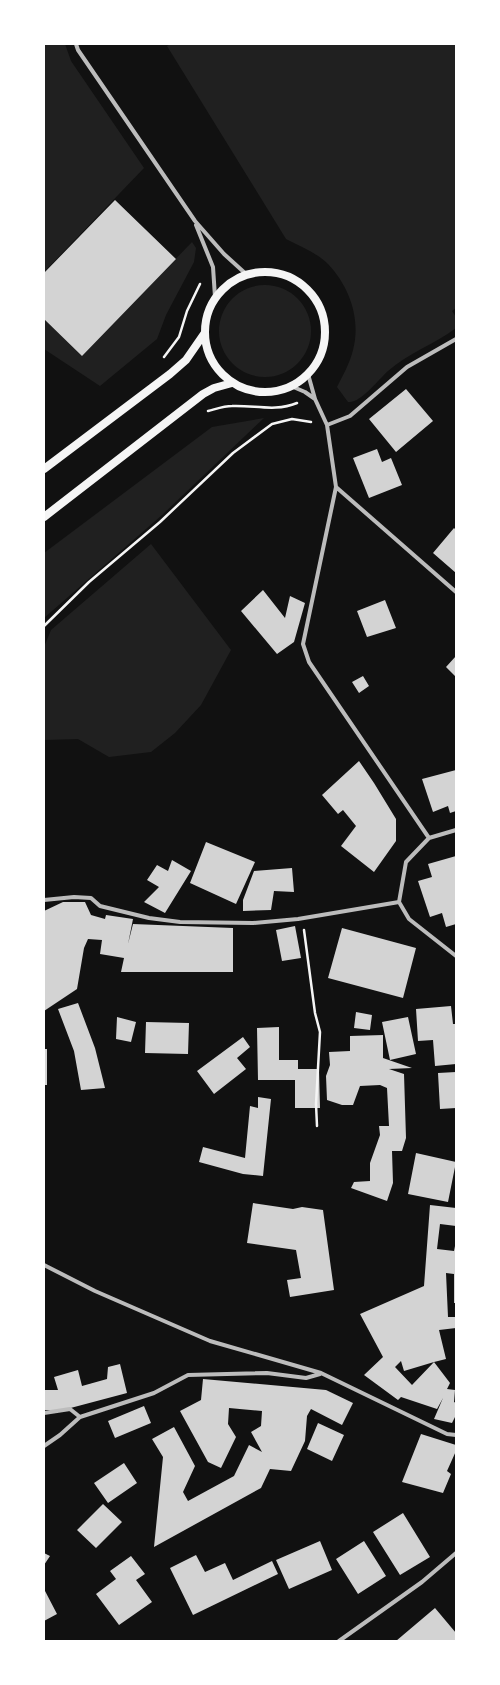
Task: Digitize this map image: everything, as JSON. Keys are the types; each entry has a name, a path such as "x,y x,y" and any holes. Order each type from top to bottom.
{"main road":[{"path":"265,271 284,275 302,284 316,299 324,318 325,338 319,358 308,374 291,386 272,392 251,390 232,383 218,370 208,353 204,334 207,314 215,297 229,283 246,274 265,271"},
{"path":"44,469 170,374 186,360 204,334"},
{"path":"44,517 203,394 214,388 232,383"}],"street":[{"path":"76,44 78,50 195,221 224,254 246,274"},
{"path":"195,221 213,271 215,297"},
{"path":"327,425 350,416 407,367 456,339"},
{"path":"308,374 315,399 327,425 336,487 303,644 309,662 429,838"},
{"path":"291,386 305,392 315,399"},
{"path":"336,487 456,592"},
{"path":"456,830 429,838 406,862 399,902 408,919 456,956"},
{"path":"44,900 74,897 91,898 100,906 149,918 180,922 266,922 303,918 399,902"},
{"path":"44,1265 95,1291 210,1340 321,1374 447,1434 456,1434"},
{"path":"44,1446 60,1436 80,1417 154,1393 188,1375 267,1373 306,1378 321,1374"},
{"path":"44,1413 70,1409 80,1417"},
{"path":"339,1641 422,1582 456,1553"}],"path":[{"path":"158,362 174,346 179,337 192,297 201,282 213,271"},
{"path":"201,416 208,411 233,406 270,408 289,406 310,396"},
{"path":"44,626 89,582 160,522 234,453 272,424 292,419 327,425"},
{"path":"303,918 315,1013 320,1032 316,1104 317,1126"}],"shaded area":[{"path":"44,44 65,44 71,61 144,168 44,272"},
{"path":"171,44 456,44 456,308 452,311 456,317 456,328 404,359 388,371 364,395 353,402 348,402 337,387 350,360 355,339 356,327 352,304 348,293 336,273 324,260 286,239 167,46"},
{"path":"192,242 196,248 194,262 166,315 157,339 100,386 44,349 44,319 82,356"},
{"path":"265,285 283,288 298,298 308,313 311,331 308,349 298,364 283,374 265,377 247,374 232,364 222,349 219,331 222,313 232,298 247,288"},
{"path":"264,418 162,515 44,618 44,553 212,427"},
{"path":"151,544 231,650 201,705 175,733 151,752 109,757 78,739 44,740 44,647 51,630"}],"building":[{"path":"115,200 176,259 82,356 44,319 44,273"},
{"path":"406,389 433,421 396,452 369,419"},
{"path":"377,449 382,462 391,458 402,485 369,498 353,458"},
{"path":"454,528 456,530 456,573 433,553"},
{"path":"263,590 285,618 290,596 305,603 294,642 277,654 241,611"},
{"path":"385,600 396,628 367,637 357,611"},
{"path":"456,656 456,677 446,667"},
{"path":"363,676 369,686 359,693 352,682"},
{"path":"359,761 396,819 396,841 374,872 341,846 356,826 343,810 338,814 322,795"},
{"path":"456,770 456,811 450,813 448,806 433,812 422,779"},
{"path":"206,842 255,862 236,904 190,883"},
{"path":"456,856 456,924 446,927 442,913 430,917 418,881 432,877 428,864"},
{"path":"172,860 191,871 165,913 144,902 159,887 147,880 157,865 168,871"},
{"path":"292,868 294,892 274,891 271,910 243,911 243,900 254,871"},
{"path":"63,902 85,902 91,915 105,919 106,915 133,919 128,944 133,924 233,928 233,972 121,972 124,958 100,954 102,940 88,939 84,948 77,989 44,1011 44,911"},
{"path":"295,926 301,958 282,961 276,930"},
{"path":"342,928 416,948 403,998 328,978"},
{"path":"78,1003 95,1048 105,1088 81,1090 74,1051 58,1009"},
{"path":"451,1006 453,1024 456,1024 456,1064 435,1066 433,1040 418,1041 416,1009"},
{"path":"356,1012 372,1015 370,1030 354,1028"},
{"path":"117,1017 136,1022 131,1042 116,1039"},
{"path":"408,1017 416,1054 390,1060 382,1022"},
{"path":"146,1022 189,1023 188,1054 145,1053"},
{"path":"279,1027 279,1060 298,1060 298,1069 319,1069 320,1108 295,1108 295,1080 258,1080 257,1028"},
{"path":"383,1035 383,1058 412,1068 389,1069 404,1074 406,1138 402,1151 392,1151 393,1183 387,1201 351,1188 354,1182 370,1181 370,1163 380,1135 379,1126 389,1126 387,1088 380,1085 360,1086 353,1105 342,1105 327,1100 326,1076 330,1065 329,1052 350,1051 350,1036"},
{"path":"243,1037 250,1047 237,1058 246,1069 214,1094 197,1071"},
{"path":"44,1049 47,1049 47,1085 44,1085"},
{"path":"456,1072 456,1108 440,1109 438,1073"},
{"path":"258,1097 271,1099 263,1176 243,1174 199,1162 203,1147 245,1158 250,1106 258,1108"},
{"path":"416,1153 456,1162 448,1202 408,1194"},
{"path":"253,1203 293,1209 302,1207 323,1210 334,1290 290,1297 287,1280 301,1278 296,1250 247,1243"},
{"path":"430,1205 456,1208 456,1226 440,1224 437,1249 454,1251 456,1241 456,1303 454,1303 454,1274 446,1273 448,1317 456,1317 456,1328 439,1330 446,1359 434,1362 450,1383 447,1389 455,1390 454,1402 456,1403 456,1415 452,1423 434,1419 443,1398 437,1409 401,1397 398,1400 364,1375 383,1357 360,1314 424,1286","holes":["401,1361 404,1371 434,1362 412,1385 395,1367"]},
{"path":"120,1364 127,1393 63,1410 44,1410 44,1390 58,1390 54,1377 78,1370 82,1386 107,1379 108,1367"},
{"path":"203,1379 326,1390 353,1403 342,1425 311,1409 307,1416 305,1441 291,1471 270,1469 261,1488 154,1547 163,1457 152,1439 174,1427 195,1466 183,1492 188,1501 234,1476 249,1445 262,1452 251,1432 261,1426 262,1411 229,1408 228,1424 236,1437 221,1468 208,1462 180,1411 201,1400"},
{"path":"144,1406 151,1423 115,1438 108,1421"},
{"path":"318,1423 344,1435 332,1461 307,1449"},
{"path":"421,1434 456,1445 456,1451 447,1471 451,1474 443,1493 402,1482"},
{"path":"124,1463 137,1483 108,1503 94,1483"},
{"path":"103,1504 122,1522 96,1548 77,1530"},
{"path":"403,1513 430,1557 400,1575 373,1532"},
{"path":"320,1541 332,1570 289,1589 276,1560"},
{"path":"364,1541 386,1576 358,1594 336,1559"},
{"path":"44,1553 50,1556 44,1565"},
{"path":"196,1555 205,1572 225,1563 233,1580 272,1561 278,1574 193,1615 170,1568"},
{"path":"131,1556 145,1574 136,1580 152,1602 119,1625 96,1594 116,1579 110,1571"},
{"path":"44,1589 57,1614 44,1621"},
{"path":"435,1608 456,1633 456,1641 396,1641"}]}
